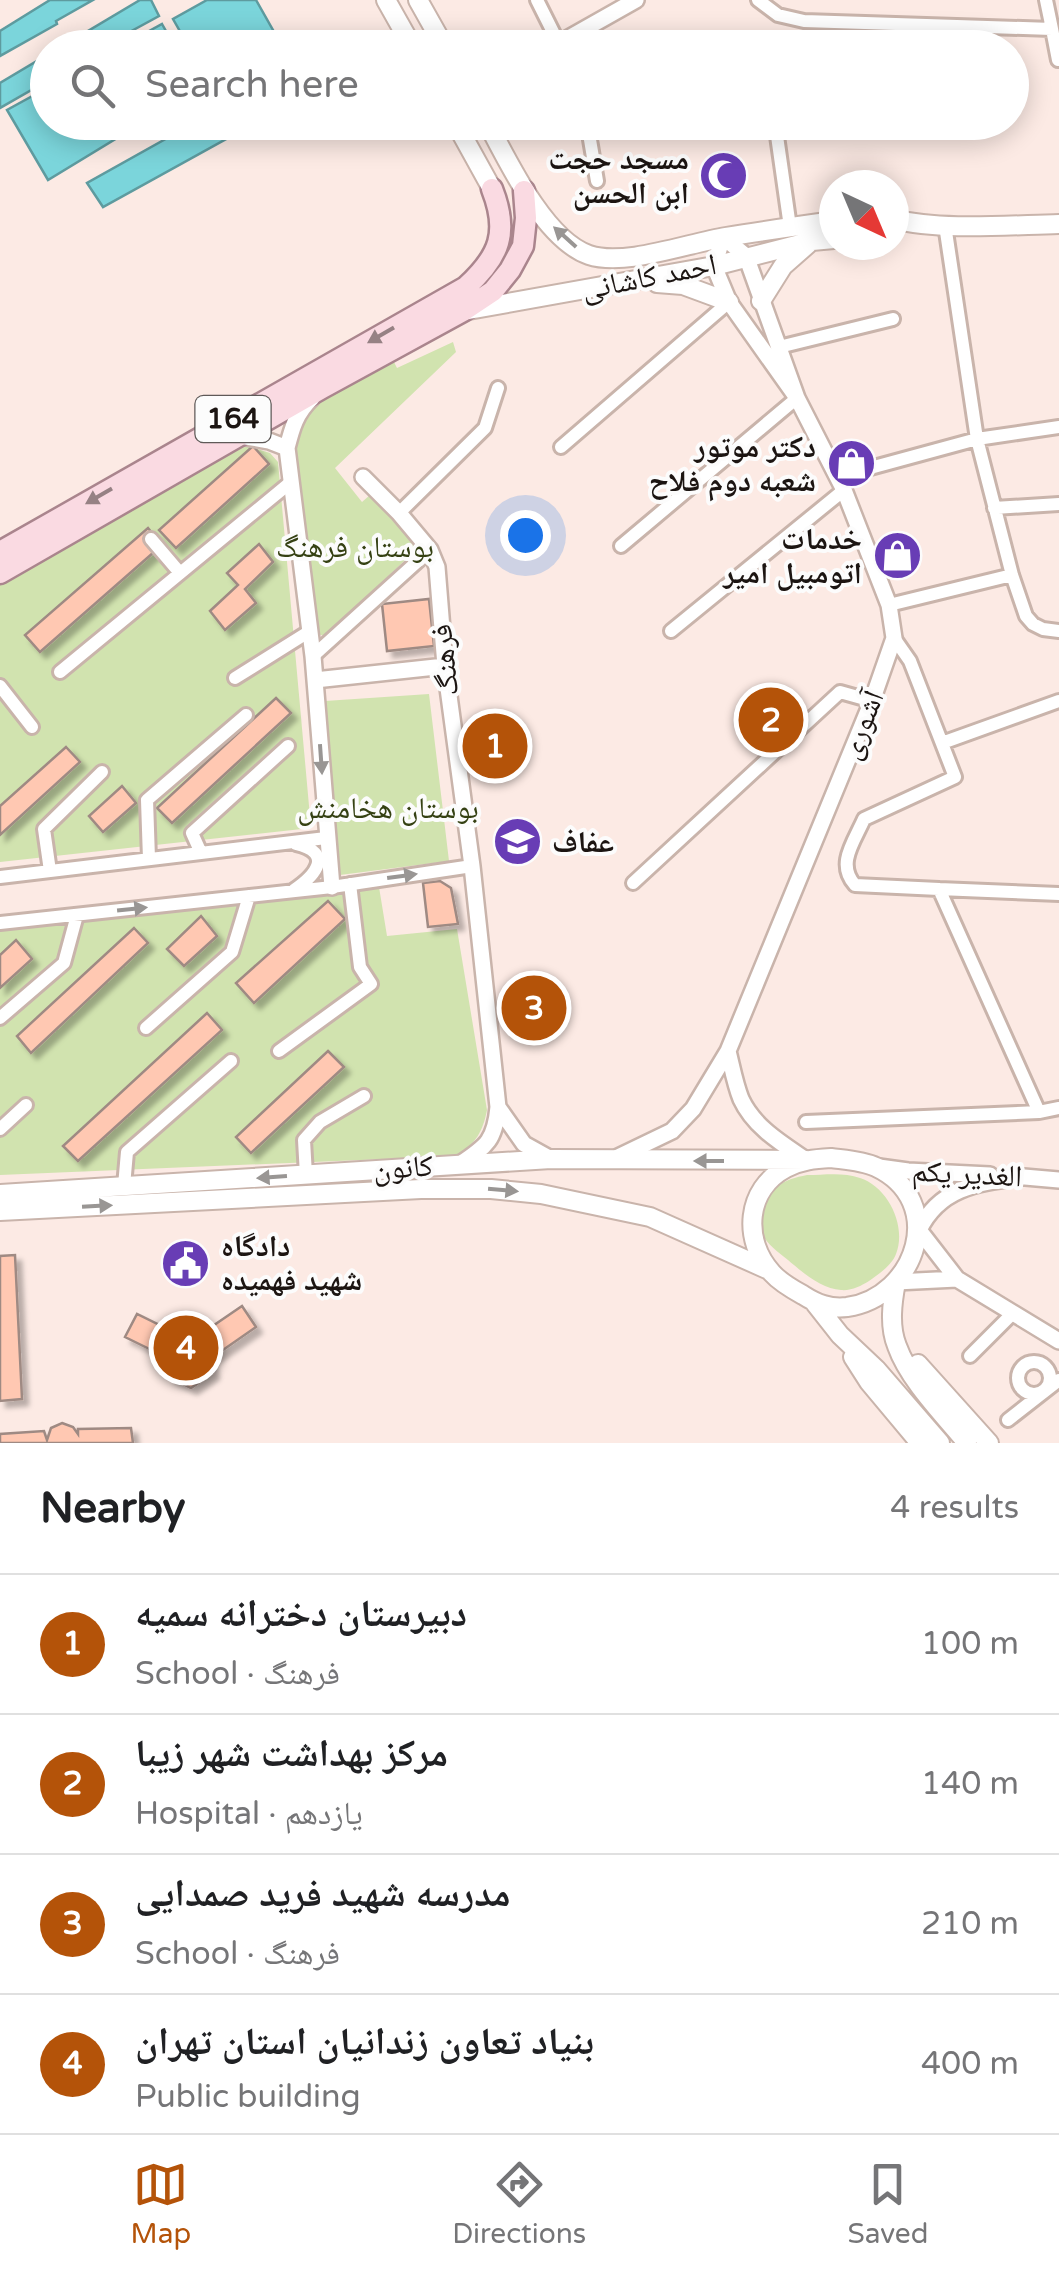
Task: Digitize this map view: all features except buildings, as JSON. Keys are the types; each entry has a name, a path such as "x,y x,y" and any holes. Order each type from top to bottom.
{"main road":[{"path":"386,0 402,30"},
{"path":"418,0 435,30"},
{"path":"465,140 492,188"},
{"name":"احمد کاشانی","path":"497,140 524,191 564,240 587,255 614,260 723,237 819,223"},
{"name":"164","path":"0,552 466,286 483,272 495,254 502,231 501,210 492,188"},
{"path":"463,311 493,290 510,270 522,246 524,191"},
{"path":"909,223 1059,224"},
{"name":"احمد کاشانی","path":"463,311 714,266 819,240"},
{"path":"761,301 783,266 812,241"},
{"path":"632,281 683,285 729,302"},
{"name":"164","path":"0,573 463,311"},
{"name":"کانون","path":"0,1194 551,1159 806,1160"},
{"path":"806,1160 854,1160 875,1166 891,1176 915,1207 919,1230 904,1272 879,1295 859,1304 836,1308 814,1302 769,1270 756,1248 751,1223 756,1199 775,1175 806,1160"},
{"path":"404,1168 396,1172 394,1180 399,1189 406,1190"},
{"path":"350,1172 360,1180 350,1194"},
{"name":"کانون","path":"0,1211 406,1190 504,1190 542,1194 650,1218 769,1270"},
{"path":"896,1282 892,1302 896,1346 967,1443"},
{"path":"814,1302 905,1435 920,1443"},
{"path":"892,1326 912,1357 989,1443"},
{"path":"840,1335 876,1369 940,1443"}],"street":[{"path":"537,0 550,30"},
{"path":"584,30 636,0"},
{"path":"758,0 778,15 804,21 1052,29"},
{"path":"1046,0 1058,60"},
{"path":"590,140 598,180"},
{"path":"778,140 790,227"},
{"path":"945,225 976,438 1012,575 1032,624 1058,631"},
{"path":"723,237 746,256 797,398 729,302 714,266 723,237"},
{"path":"561,447 729,302"},
{"path":"779,347 893,319"},
{"path":"322,388 302,407 286,448 313,656 332,887"},
{"path":"398,513 485,428 498,388"},
{"path":"622,546 797,398"},
{"name":"آشوری","path":"612,1160 672,1131 693,1109 728,1051 872,701 894,638 889,606 841,484 797,398"},
{"path":"671,631 841,484 976,438 1059,427"},
{"path":"240,436 286,448"},
{"name":"فرهنگ","path":"363,477 430,550 437,568 445,666 498,1107"},
{"path":"60,672 291,482"},
{"path":"994,508 1059,504"},
{"path":"151,539 180,573"},
{"path":"313,656 430,550"},
{"path":"889,606 1012,575"},
{"path":"235,678 310,631"},
{"path":"894,638 910,661 955,777 864,820 845,863 846,876 855,886 1059,894"},
{"path":"315,680 445,666"},
{"path":"0,686 32,727"},
{"path":"634,883 840,692 872,701"},
{"path":"942,743 1059,701"},
{"path":"149,860 147,800 246,715"},
{"path":"201,853 192,834 288,746"},
{"path":"50,871 44,829 102,772"},
{"path":"0,877 326,838"},
{"path":"288,842 312,849 318,858 318,868 312,876 292,891"},
{"path":"0,924 332,887 472,866"},
{"path":"278,1050 371,984 360,967 350,884"},
{"path":"940,889 1040,1112"},
{"path":"146,1028 232,952 249,896"},
{"path":"0,1018 64,963 77,915"},
{"path":"728,1051 742,1100 753,1117 773,1138 806,1160"},
{"path":"124,1186 126,1152 231,1061"},
{"path":"306,1175 304,1140 320,1122 364,1096"},
{"path":"0,1129 26,1106"},
{"path":"498,1107 524,1144 551,1159"},
{"path":"460,1164 484,1148 496,1130 498,1107"},
{"path":"806,1122 1059,1108"},
{"name":"الغدیر یکم","path":"875,1166 908,1172 1059,1180"},
{"path":"1021,1177 951,1194 919,1230 957,1279 1059,1341"},
{"path":"896,1282 957,1279"},
{"path":"970,1356 1014,1313"},
{"path":"1008,1420 1059,1380"}],"green space":[{"name":"بوستان فرهنگ","path":"453,342 456,352 335,468 362,502 370,495 418,548 325,636 317,634 295,444 305,419 321,398 351,379 392,358 397,368"},
{"path":"241,444 270,453 278,462 311,828 0,862 0,582"},
{"name":"بوستان هخامنش","path":"429,694 449,861 340,875 325,701"},
{"path":"379,887 387,936 457,929 487,1110 478,1136 469,1147 456,1156 0,1175 0,925"},
{"path":"807,1175 860,1178 879,1190 893,1209 899,1232 896,1254 885,1269 863,1285 841,1290 820,1283 764,1237 760,1218 770,1193 782,1183"}],"water":[{"path":"50,0 93,0 46,30 30,30 30,39 0,56 0,31"},
{"path":"140,0 151,0 159,16 133,30 90,30"},
{"path":"207,0 256,0 273,30 179,30 173,19"},
{"path":"30,65 30,91 0,108 0,83"},
{"path":"30,97 30,140 114,140 48,180 7,110"},
{"path":"164,140 224,140 103,207 87,183"}],"place":[{"name":"مسجد حجت ابن الحسن","path":"724,176"},
{"name":"دکتر موتور شعبه دوم فلاح","path":"851,464"},
{"name":"خدمات اتومبیل امیر","path":"897,556"},
{"name":"مرکز بهداشت شهر زیبا","path":"771,720"},
{"name":"دبیرستان دخترانه سمیه","path":"495,746"},
{"name":"عفاف","path":"517,842"},
{"name":"مدرسه شهید فرید صمدایی","path":"534,1008"},
{"name":"دادگاه شهید فهمیده","path":"186,1263"},
{"name":"بنیاد تعاون زندانیان استان تهران","path":"186,1348"}]}
